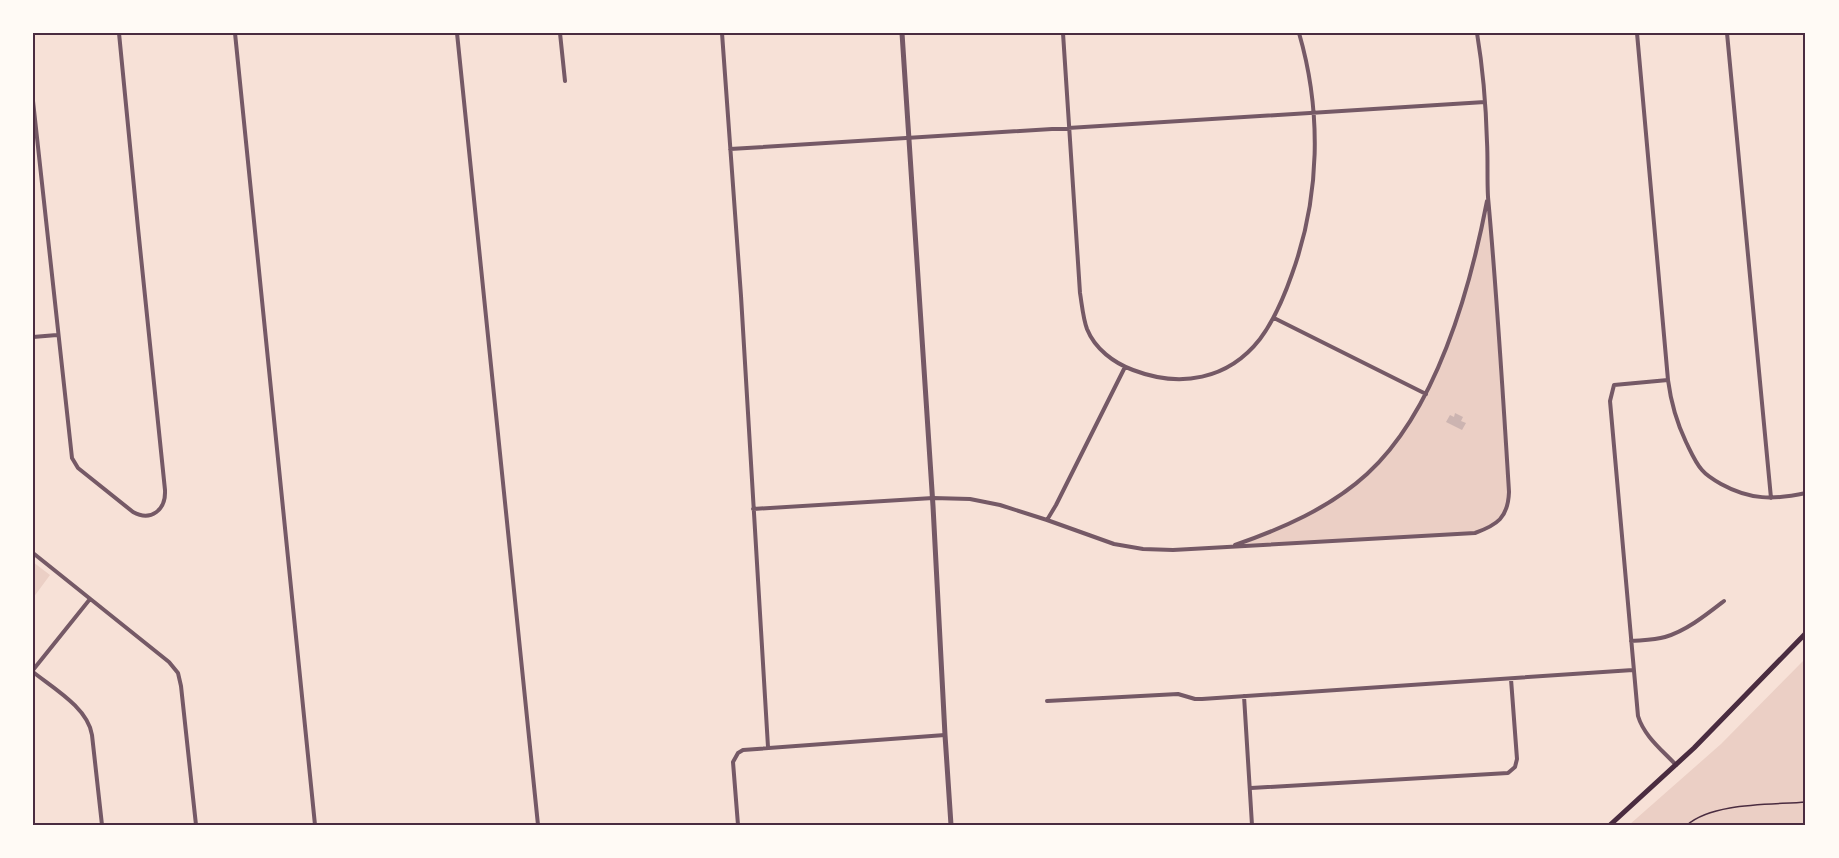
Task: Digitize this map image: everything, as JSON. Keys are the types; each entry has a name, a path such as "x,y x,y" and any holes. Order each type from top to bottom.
{"main road":[{"path":"1610,825 1676,765 1806,633"}],"street":[{"path":"33,101 71,452 74,463 133,512 145,516 157,512 164,502 165,490 119,33"},
{"path":"235,33 315,825"},
{"path":"457,33 538,825"},
{"path":"560,33 565,81"},
{"path":"722,33 741,296 768,747"},
{"path":"902,33 933,498 951,825"},
{"path":"1063,33 1080,293 1087,329 1112,360 1152,377 1178,380 1201,377 1223,369 1244,356 1259,340 1274,318 1301,250 1309,217 1313,182 1314,113 1311,84 1299,33"},
{"path":"753,509 951,497 1000,505 1114,544 1143,549 1173,550 1474,532 1487,529 1505,513 1509,504 1509,492 1488,194 1485,102 1477,33"},
{"path":"1637,33 1668,380 1671,404 1677,424 1700,469 1732,490 1751,496 1771,498 1806,493"},
{"path":"1727,33 1771,498"},
{"path":"730,149 1485,102"},
{"path":"1228,548 1288,524 1346,491 1380,462 1412,419 1443,356 1458,314 1481,230 1488,194"},
{"path":"1274,318 1426,394"},
{"path":"33,337 57,334"},
{"path":"1047,520 1125,367"},
{"path":"1668,380 1614,386 1610,401 1633,670 1640,723 1649,737 1676,765"},
{"path":"33,553 169,662 178,673 196,825"},
{"path":"90,599 33,671 83,713 90,723 102,825"},
{"path":"1632,641 1658,639 1672,634 1709,613 1724,601"},
{"path":"1047,701 1179,694 1195,699 1633,670"},
{"path":"1251,788 1508,773 1515,767 1517,759 1511,679"},
{"path":"1244,696 1252,825"},
{"path":"738,825 733,768 734,757 743,750 945,735"}],"path":[{"path":"1687,825 1700,816 1723,810 1806,802"}],"shaded area":[{"path":"1488,194 1508,504 1498,521 1475,533 1228,548 1288,524 1346,491 1380,462 1412,419 1443,356 1464,294"},
{"path":"33,562 50,575 33,598"},
{"path":"1806,658 1806,825 1629,825 1721,744"}],"building":[{"path":"1455,413 1463,417 1461,421 1466,423 1462,430 1446,422 1450,415 1454,417"}]}
